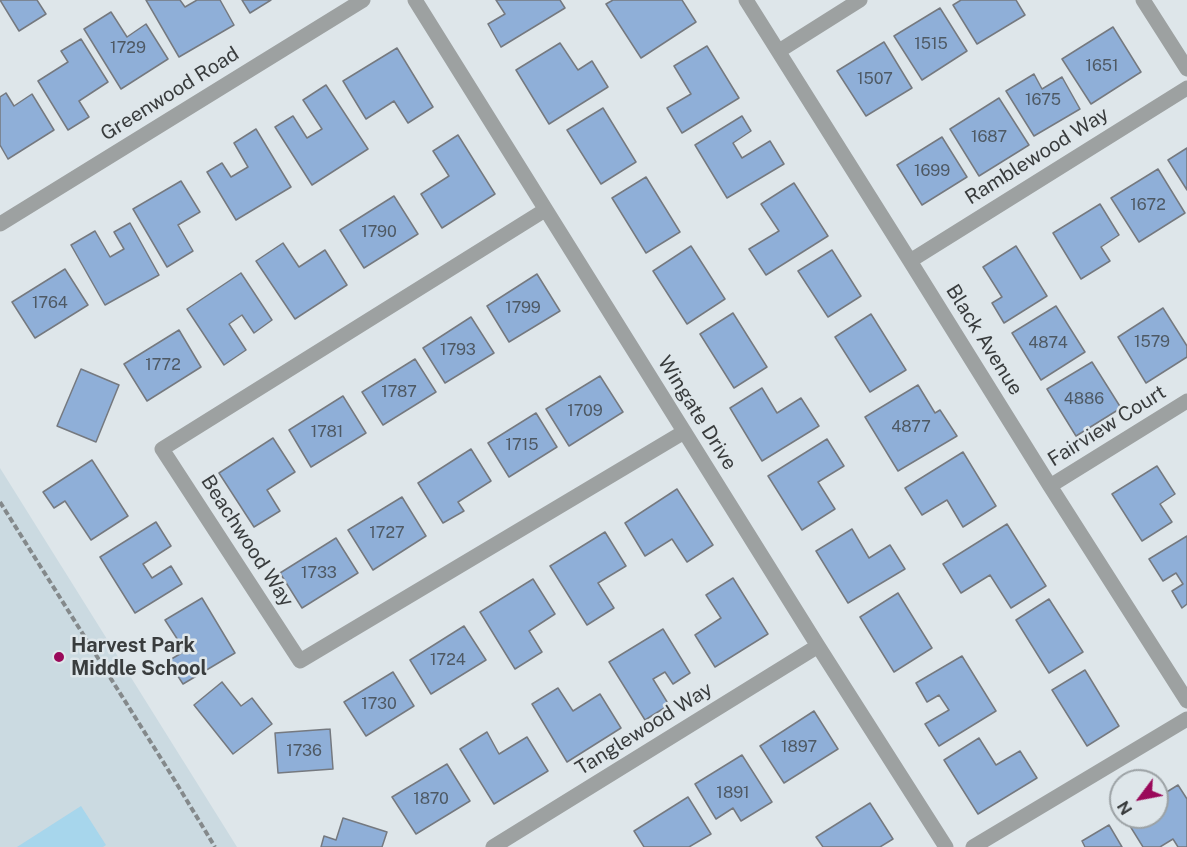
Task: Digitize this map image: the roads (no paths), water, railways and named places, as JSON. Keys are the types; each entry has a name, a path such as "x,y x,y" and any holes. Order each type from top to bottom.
{"street":[{"name":"Greenwood Road","path":"0,224 363,0"},
{"name":"Wingate Drive","path":"416,0 545,210 946,847"},
{"name":"Black Avenue","path":"746,0 1187,701"},
{"path":"779,51 860,0"},
{"path":"1143,0 1187,69"},
{"name":"Ramblewood Way","path":"910,261 1187,88"},
{"name":"Beachwood Way","path":"545,210 162,449 300,661 684,432"},
{"name":"Fairview Court","path":"1050,486 1187,401"},
{"name":"Tanglewood Way","path":"493,847 818,646"},
{"path":"973,847 1187,719"}],"place":[{"name":"Harvest Park Middle School","path":"59,657"}]}
